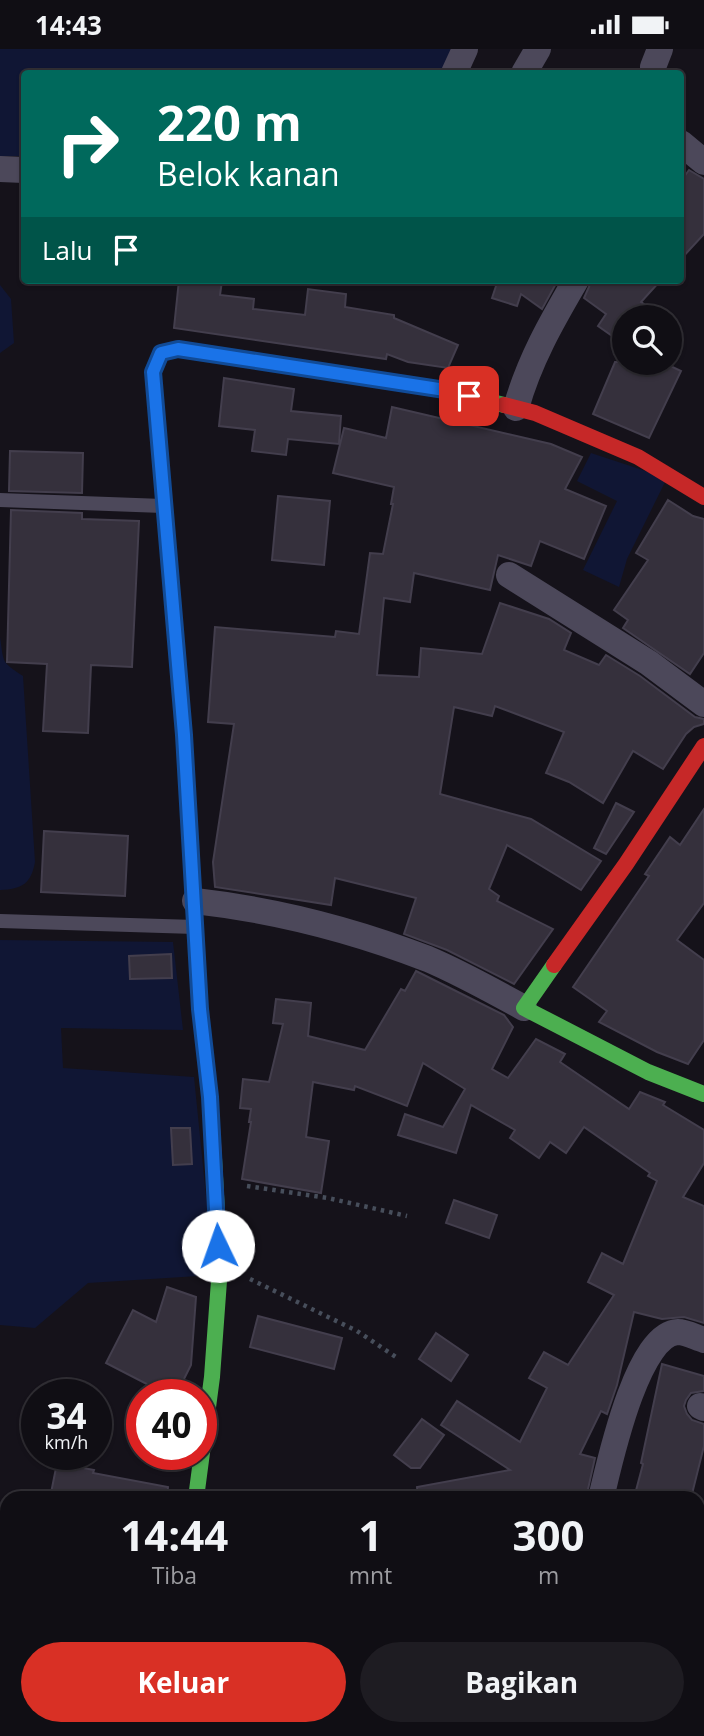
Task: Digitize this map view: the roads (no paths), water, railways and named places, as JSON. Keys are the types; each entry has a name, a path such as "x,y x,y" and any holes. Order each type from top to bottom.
{"street":[{"path":"455,70 465,49"},
{"path":"526,70 538,49"},
{"path":"653,70 660,49"},
{"path":"684,145 704,162"},
{"path":"0,169 21,170"},
{"path":"516,408 523,381 542,338 574,284"},
{"path":"196,1491 212,1377 219,1267 210,1097 200,1009 184,735 153,372 161,353 178,349 445,390 535,413 638,457 704,497"},
{"path":"509,575 649,663 704,704"},
{"path":"524,1008 626,864 704,745"},
{"path":"195,901 253,908 370,939 430,960 648,1072 704,1094"},
{"path":"603,1491 630,1390 650,1352 669,1335 679,1332 704,1340"}],"lane":[{"path":"0,500 164,506"},
{"path":"0,921 196,927"}],"water":[{"path":"0,49 451,49 443,70 21,70 21,156 0,156"},
{"path":"0,285 11,299 14,343 0,353"},
{"path":"591,453 667,478 627,559 619,587 583,570 617,501 577,481"},
{"path":"0,637 5,661 23,676 35,862 31,876 24,884 0,890"},
{"path":"0,940 173,942 183,1030 61,1028 63,1068 194,1077 214,1275 88,1283 35,1328 0,1325"}]}
